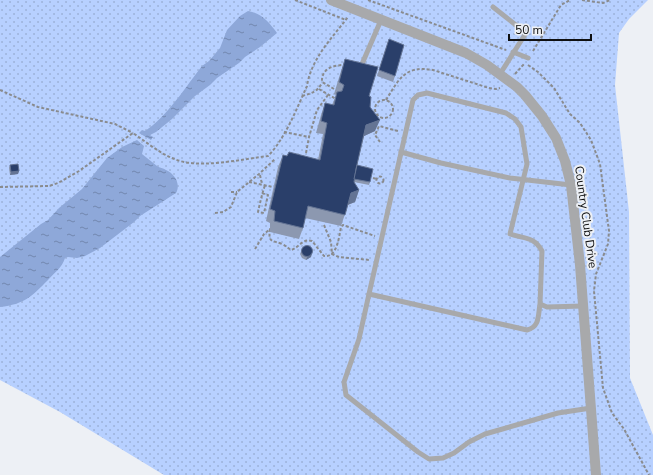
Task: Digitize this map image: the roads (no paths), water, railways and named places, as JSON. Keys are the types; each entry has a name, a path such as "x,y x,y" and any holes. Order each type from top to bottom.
{"street":[{"name":"Country Club Drive","path":"331,0 466,53 488,65 525,95 549,126 556,138 565,161 571,185 580,265 596,475"}],"lane":[{"path":"493,7 526,34 500,74"},
{"path":"362,64 381,20"},
{"path":"513,52 528,58"},
{"path":"369,294 527,330 533,329 536,325 540,304 542,251 538,244 531,239 510,234 528,164 521,127 515,119 506,113 427,93 418,95 413,100 401,152 369,294 359,339 344,382 346,395 429,459 443,458 485,434 558,413 591,408"},
{"path":"401,152 441,163 510,178 571,185"},
{"path":"540,304 547,307 583,306"}],"water":[{"path":"248,11 257,14 264,19 277,33 195,96 172,119 150,135 153,137 151,140 139,133 142,130 145,131 161,118 202,66 209,61 220,48 227,30 240,16"},
{"path":"137,140 144,146 142,154 157,166 172,174 178,186 176,193 140,216 100,248 85,256 65,258 58,270 27,299 16,304 0,307 0,257 48,220 59,208 82,189 107,158 122,147"}]}
